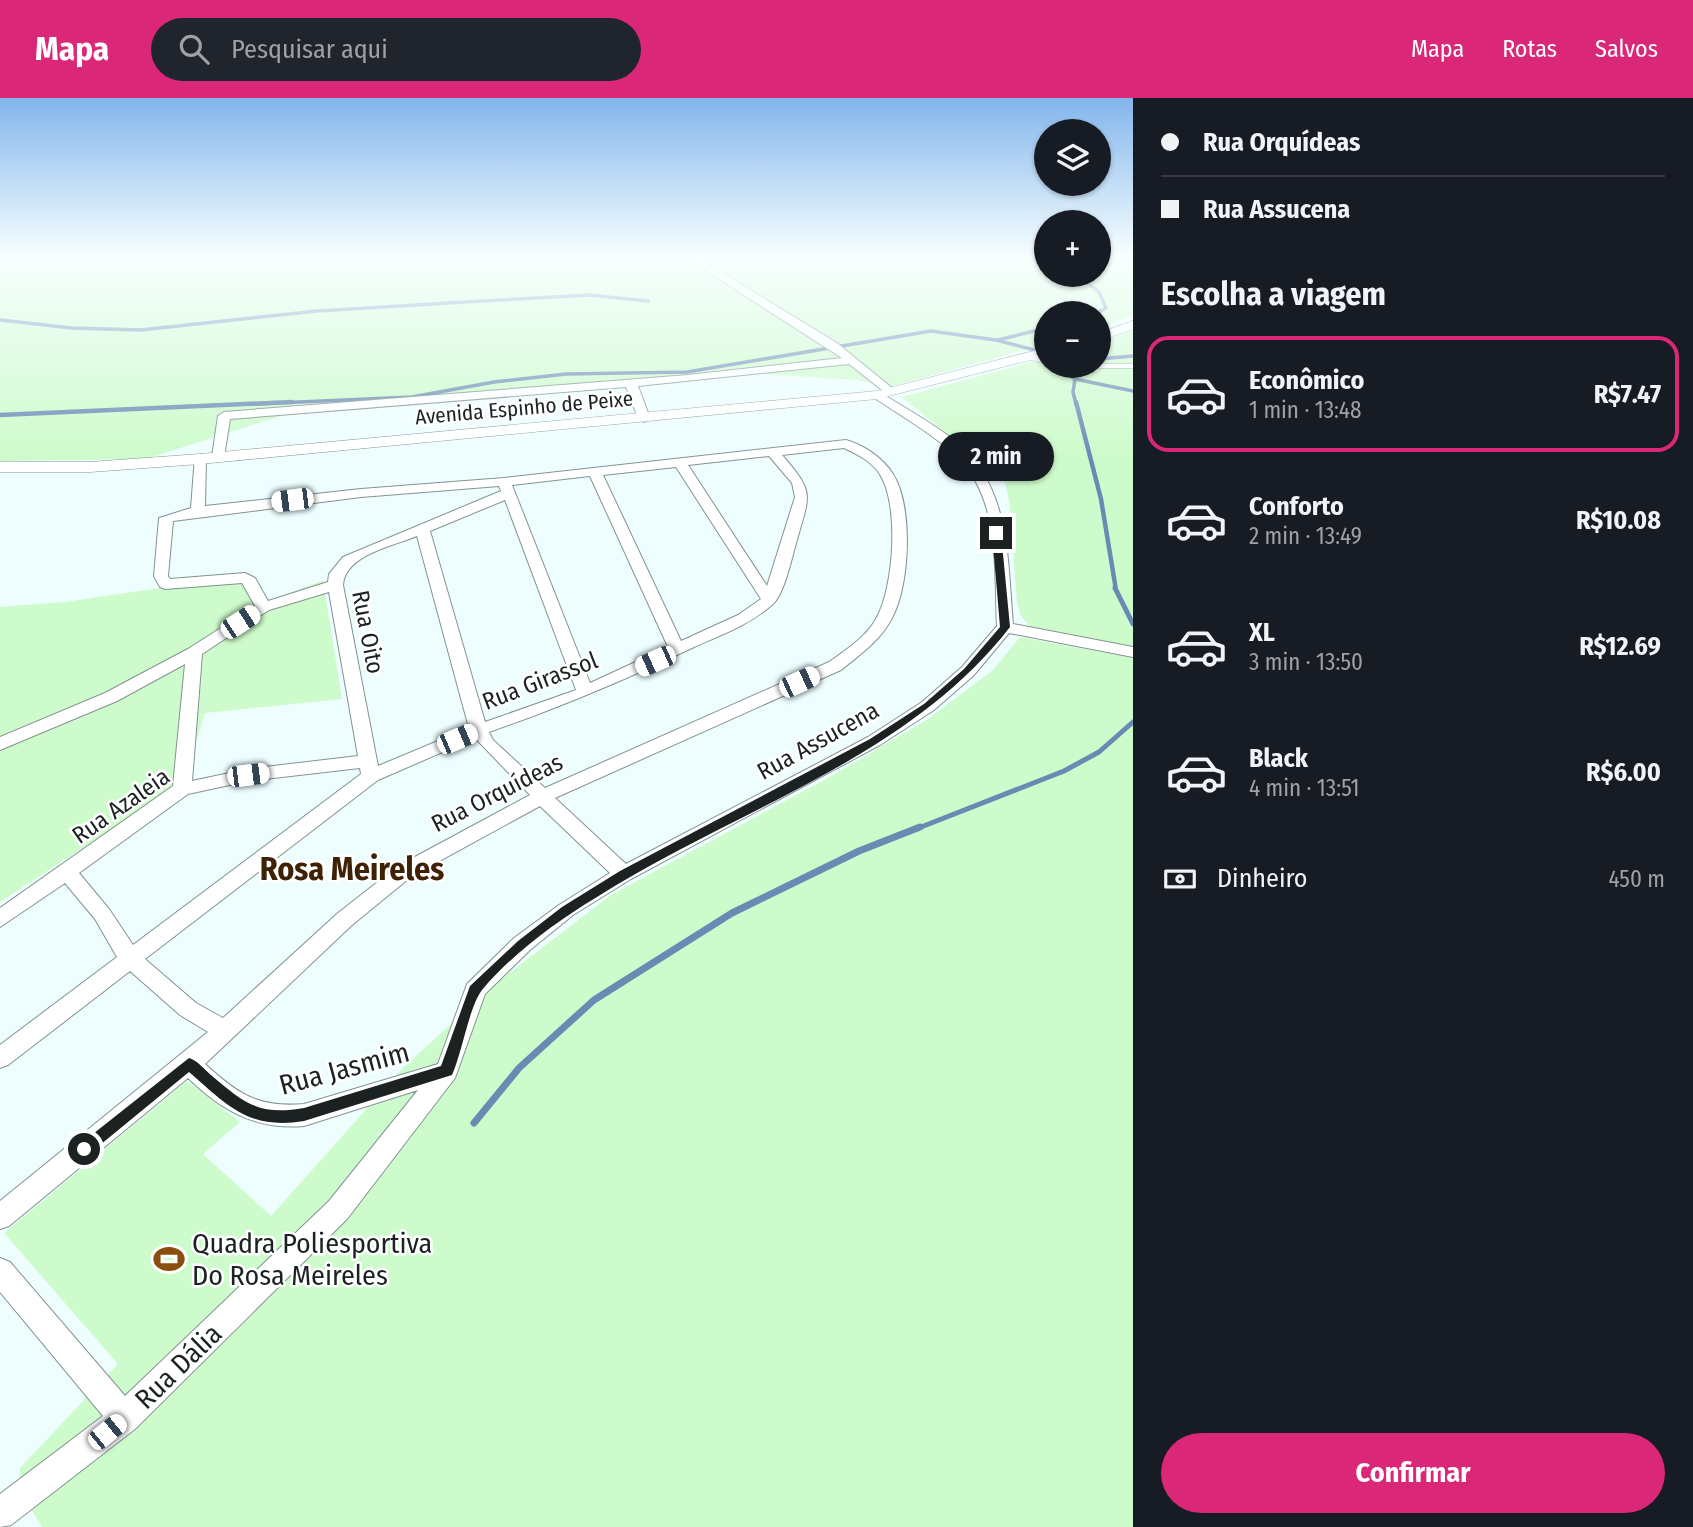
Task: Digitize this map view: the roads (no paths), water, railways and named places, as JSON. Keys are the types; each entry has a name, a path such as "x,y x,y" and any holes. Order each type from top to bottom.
{"street":[{"path":"799,325 853,360 884,393 955,449 984,483 996,533 1005,627 1133,652"},
{"path":"1111,333 1133,325"},
{"name":"Avenida Espinho de Peixe","path":"0,467 90,467 200,459 884,393 1034,355"},
{"path":"218,457 224,416 853,360"},
{"path":"630,381 644,418"},
{"name":"Rua Orquídeas","path":"0,1217 189,1064 345,919 405,871 543,796 835,666 867,642 889,610 895,586 895,497 890,480 867,455 846,444 823,446"},
{"name":"Rua Oito","path":"264,607 250,580 245,578 165,584 162,576 164,521 176,514 361,493 506,488 595,473 823,446"},
{"path":"769,600 781,570 802,497 798,482 773,453"},
{"path":"198,512 200,459"},
{"path":"679,462 769,600"},
{"path":"595,473 678,650"},
{"path":"506,488 585,692"},
{"name":"Rua Oito","path":"370,769 335,585 336,574 348,560 506,488"},
{"path":"422,528 479,730 500,759 543,796 624,874"},
{"path":"0,744 111,697 194,652 264,607 335,585"},
{"name":"Rua Girassol","path":"0,1058 370,769 585,692 744,618 769,600"},
{"name":"Rua Assucena","path":"447,1071 475,990 533,936 624,874 884,734 928,706 968,671 1005,627"},
{"path":"182,789 194,652"},
{"name":"Rua Azaleia","path":"0,919 182,789 248,775 370,769"},
{"path":"68,873 102,914 129,958 188,1009 225,1030"},
{"name":"Rua Jasmim","path":"189,1064 235,1104 258,1115 281,1118 304,1115 447,1071"},
{"name":"Rua Dália","path":"9,1518 124,1418 338,1210 447,1071"},
{"path":"0,1271 124,1418"}],"lane":[{"path":"1027,357 1034,359"},
{"path":"1111,366 1133,366"}],"waterway":[{"path":"42,325 141,330 190,325"},
{"path":"252,404 412,397 494,382 566,374 687,372 931,331 996,340 1034,350"},
{"path":"998,340 1034,331"},
{"path":"1111,358 1133,356"},
{"path":"1075,379 1133,391"},
{"path":"1075,379 1073,392 1076,404"},
{"path":"0,415 292,402"},
{"path":"1076,402 1101,499 1116,590"},
{"path":"1116,590 1133,624"},
{"path":"916,829 1064,771 1099,752 1133,722"},
{"path":"474,1123 519,1068 594,1000 732,913 859,851 920,827"}],"place":[{"name":"Quadra Poliesportiva Do Rosa Meireles","path":"169,1259"}],"district":[{"name":"Rosa Meireles","path":"352,869"}]}
